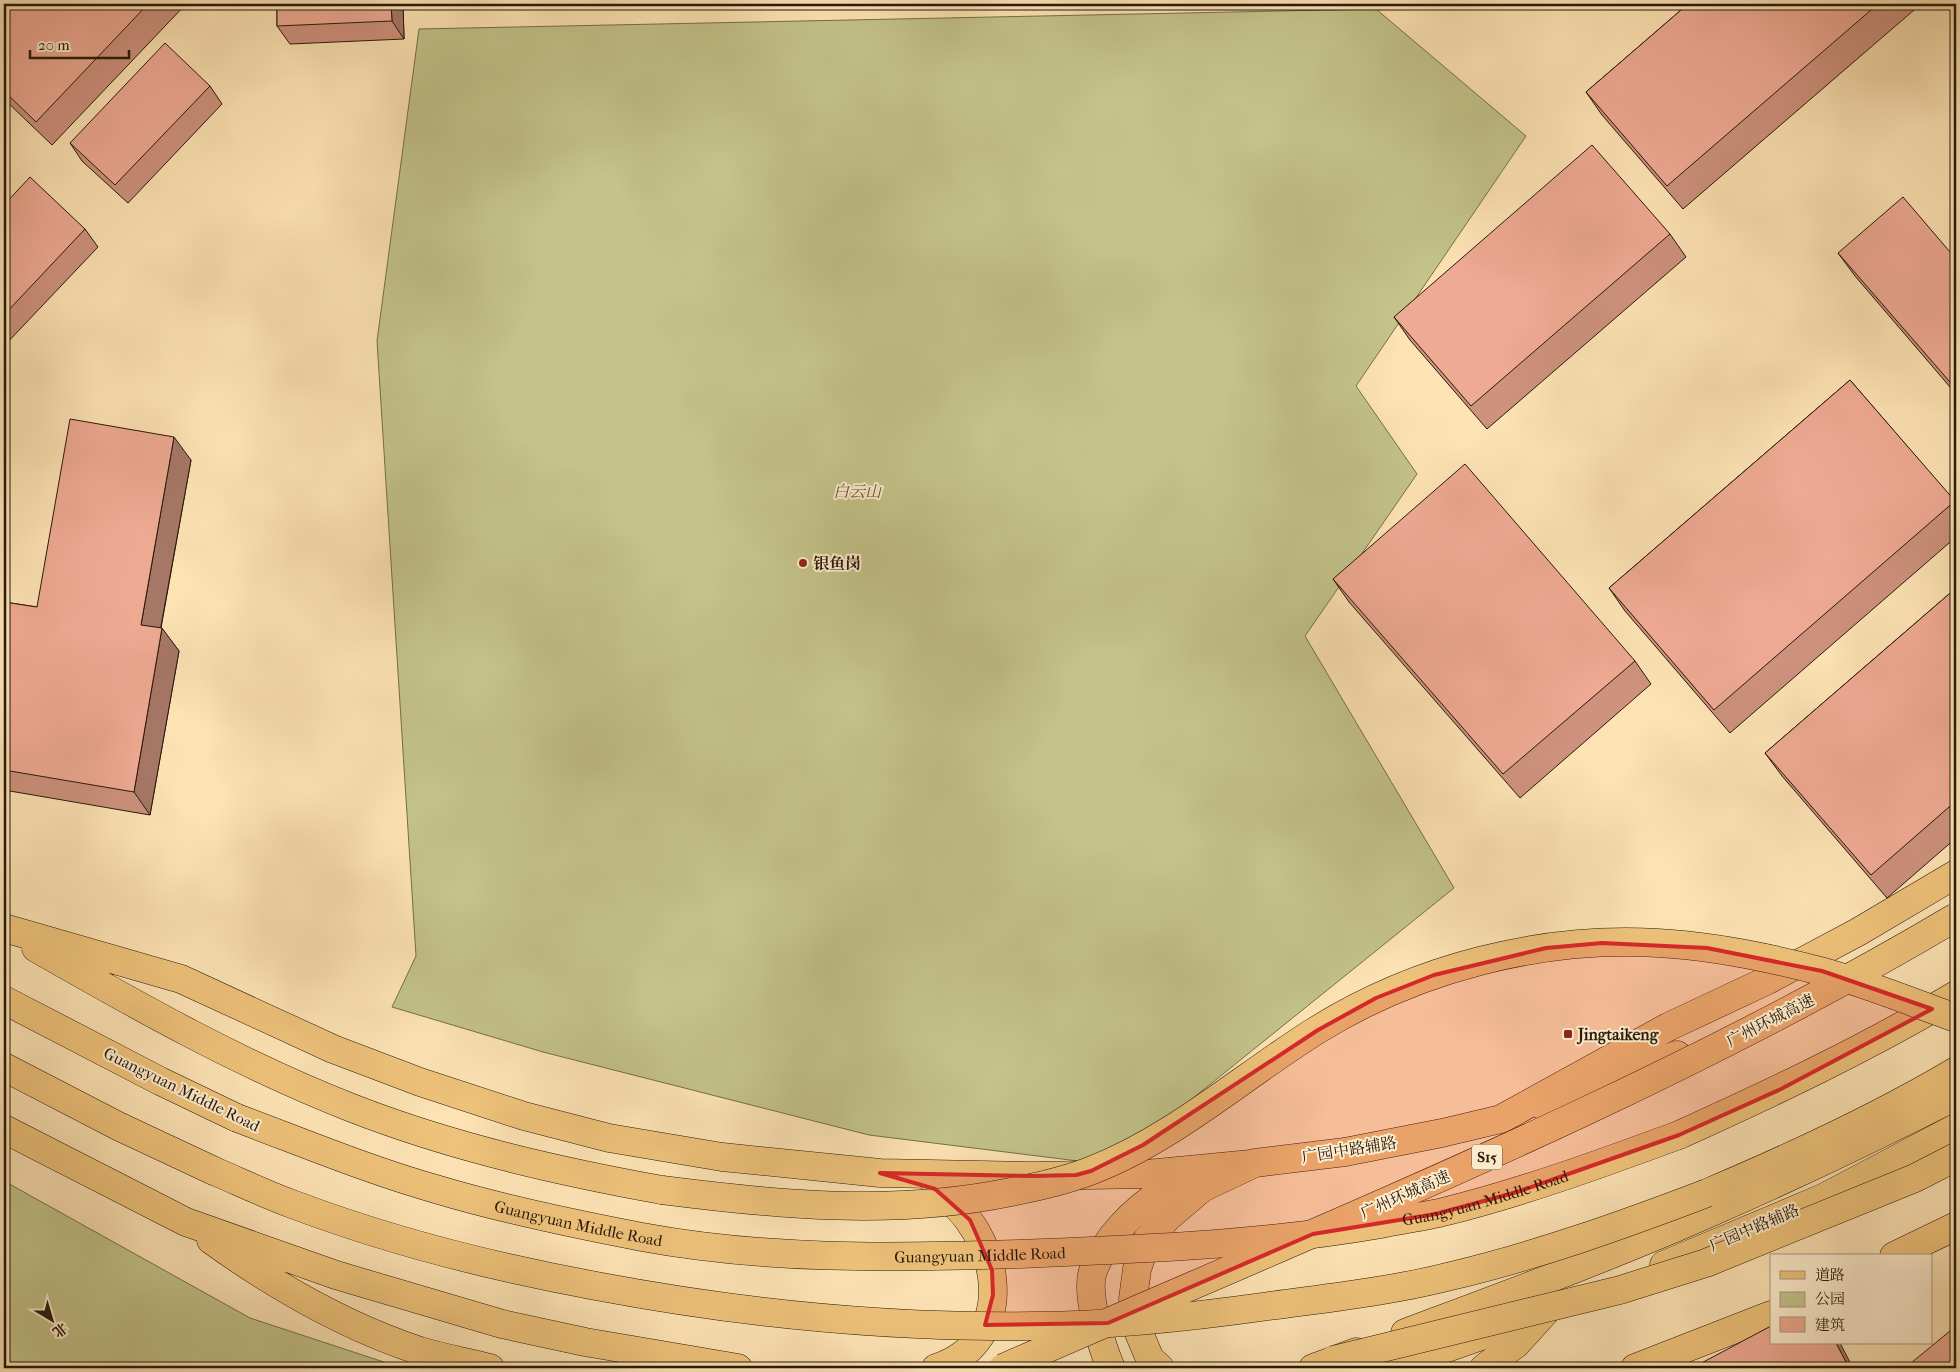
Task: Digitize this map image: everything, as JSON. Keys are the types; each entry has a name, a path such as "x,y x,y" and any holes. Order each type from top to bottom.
{"main road":[{"path":"1501,1119 1668,1027 1768,980 1850,936 1956,874"},
{"path":"1501,1119 1677,1055 1843,973 1956,906"},
{"name":"广州环城高速","path":"1003,1368 1435,1181 1680,1066 1775,1019 1884,960 1956,917"},
{"path":"4,929 181,980 333,1049 420,1082 524,1116 609,1138 722,1157 880,1173 1033,1176 1147,1174 1255,1163"},
{"path":"4,929 163,1021 267,1072 354,1108 455,1142 570,1173 662,1190 739,1200 812,1206 931,1204 986,1197 1043,1186 1091,1171 1143,1146 1184,1121 1318,1030 1376,998 1434,975 1492,959 1546,948 1602,943 1657,943 1707,948 1822,971 1956,1018"},
{"name":"Guangyuan Middle Road","path":"4,1000 160,1081 237,1118 366,1167 440,1191 534,1214 644,1237 737,1250 828,1257 932,1257 1136,1250 1275,1240 1436,1214 1518,1192 1679,1135 1781,1089 1877,1041 1956,995"},
{"path":"4,1067 118,1126 214,1171 290,1203 345,1223 432,1250 528,1273 727,1308 824,1318 911,1323 1033,1326 1136,1322 1217,1313 1367,1292 1448,1277 1526,1256 1623,1225 1774,1165 1854,1126 1956,1071"},
{"path":"1323,1364 1562,1273 1713,1212 1869,1140 1956,1096"},
{"name":"广园中路辅路","path":"1255,1163 1354,1150 1442,1134 1501,1119"},
{"path":"4,1128 186,1222 265,1277 298,1297 357,1326 420,1351 490,1368"},
{"name":"广园中路辅路","path":"1390,1368 1545,1312 1722,1242 1823,1198 1956,1128"},
{"path":"1323,1364 1620,1290 1706,1264 1915,1178 1956,1156"},
{"path":"1112,1368 1102,1346 1092,1297 1092,1272 1110,1239 1133,1214 1164,1190 1198,1174 1255,1163"},
{"path":"1160,1368 1150,1359 1139,1333 1134,1299 1137,1269 1147,1240 1168,1218 1202,1188 1255,1163"},
{"path":"880,1173 935,1189 949,1198 970,1220 984,1248 992,1270 994,1288 992,1307 981,1333 965,1353 953,1361 936,1368"},
{"path":"1823,1198 1956,1173"},
{"path":"186,1222 336,1275 502,1324 641,1353 738,1368"},
{"path":"1898,1254 1956,1226"},
{"path":"1484,1368 1516,1344 1545,1312"},
{"path":"1635,1368 1770,1315"}],"highlighted area":[{"path":"1602,943 1707,948 1822,971 1932,1009 1781,1089 1679,1135 1517,1192 1436,1214 1313,1234 1108,1323 985,1325 993,1295 992,1270 970,1220 935,1189 880,1173 1033,1176 1076,1175 1091,1171 1143,1145 1318,1030 1376,998 1434,975 1546,948"}],"green space":[{"name":"白云山","path":"1376,9 1526,136 1356,386 1417,474 1305,636 1454,888 1110,1165 869,1135 543,1052 392,1007 416,956 377,341 419,29"},
{"path":"4,1181 250,1318 402,1368 4,1368"}],"building":[{"path":"4,4 148,4 36,122 4,91"},
{"path":"277,4 391,4 392,21 277,26"},
{"path":"1688,4 1878,4 1667,186 1586,92"},
{"path":"165,43 210,86 115,185 70,143"},
{"path":"1592,145 1670,234 1471,406 1394,317"},
{"path":"30,177 85,229 4,315 4,205"},
{"path":"1903,197 1956,259 1956,389 1838,253"},
{"path":"1850,380 1955,501 1714,710 1609,588"},
{"path":"70,419 174,437 141,625 162,628 134,792 4,770 4,602 37,607"},
{"path":"1465,464 1635,661 1503,774 1333,579"},
{"path":"1956,588 1956,801 1871,875 1765,753"},
{"path":"1956,1326 1956,1368 1905,1368"},
{"path":"1770,1327 1770,1344 1837,1344 1849,1368 1692,1368"}],"place":[{"name":"银鱼岗","path":"803,563"},
{"name":"Jingtaikeng","path":"1568,1034"}]}
